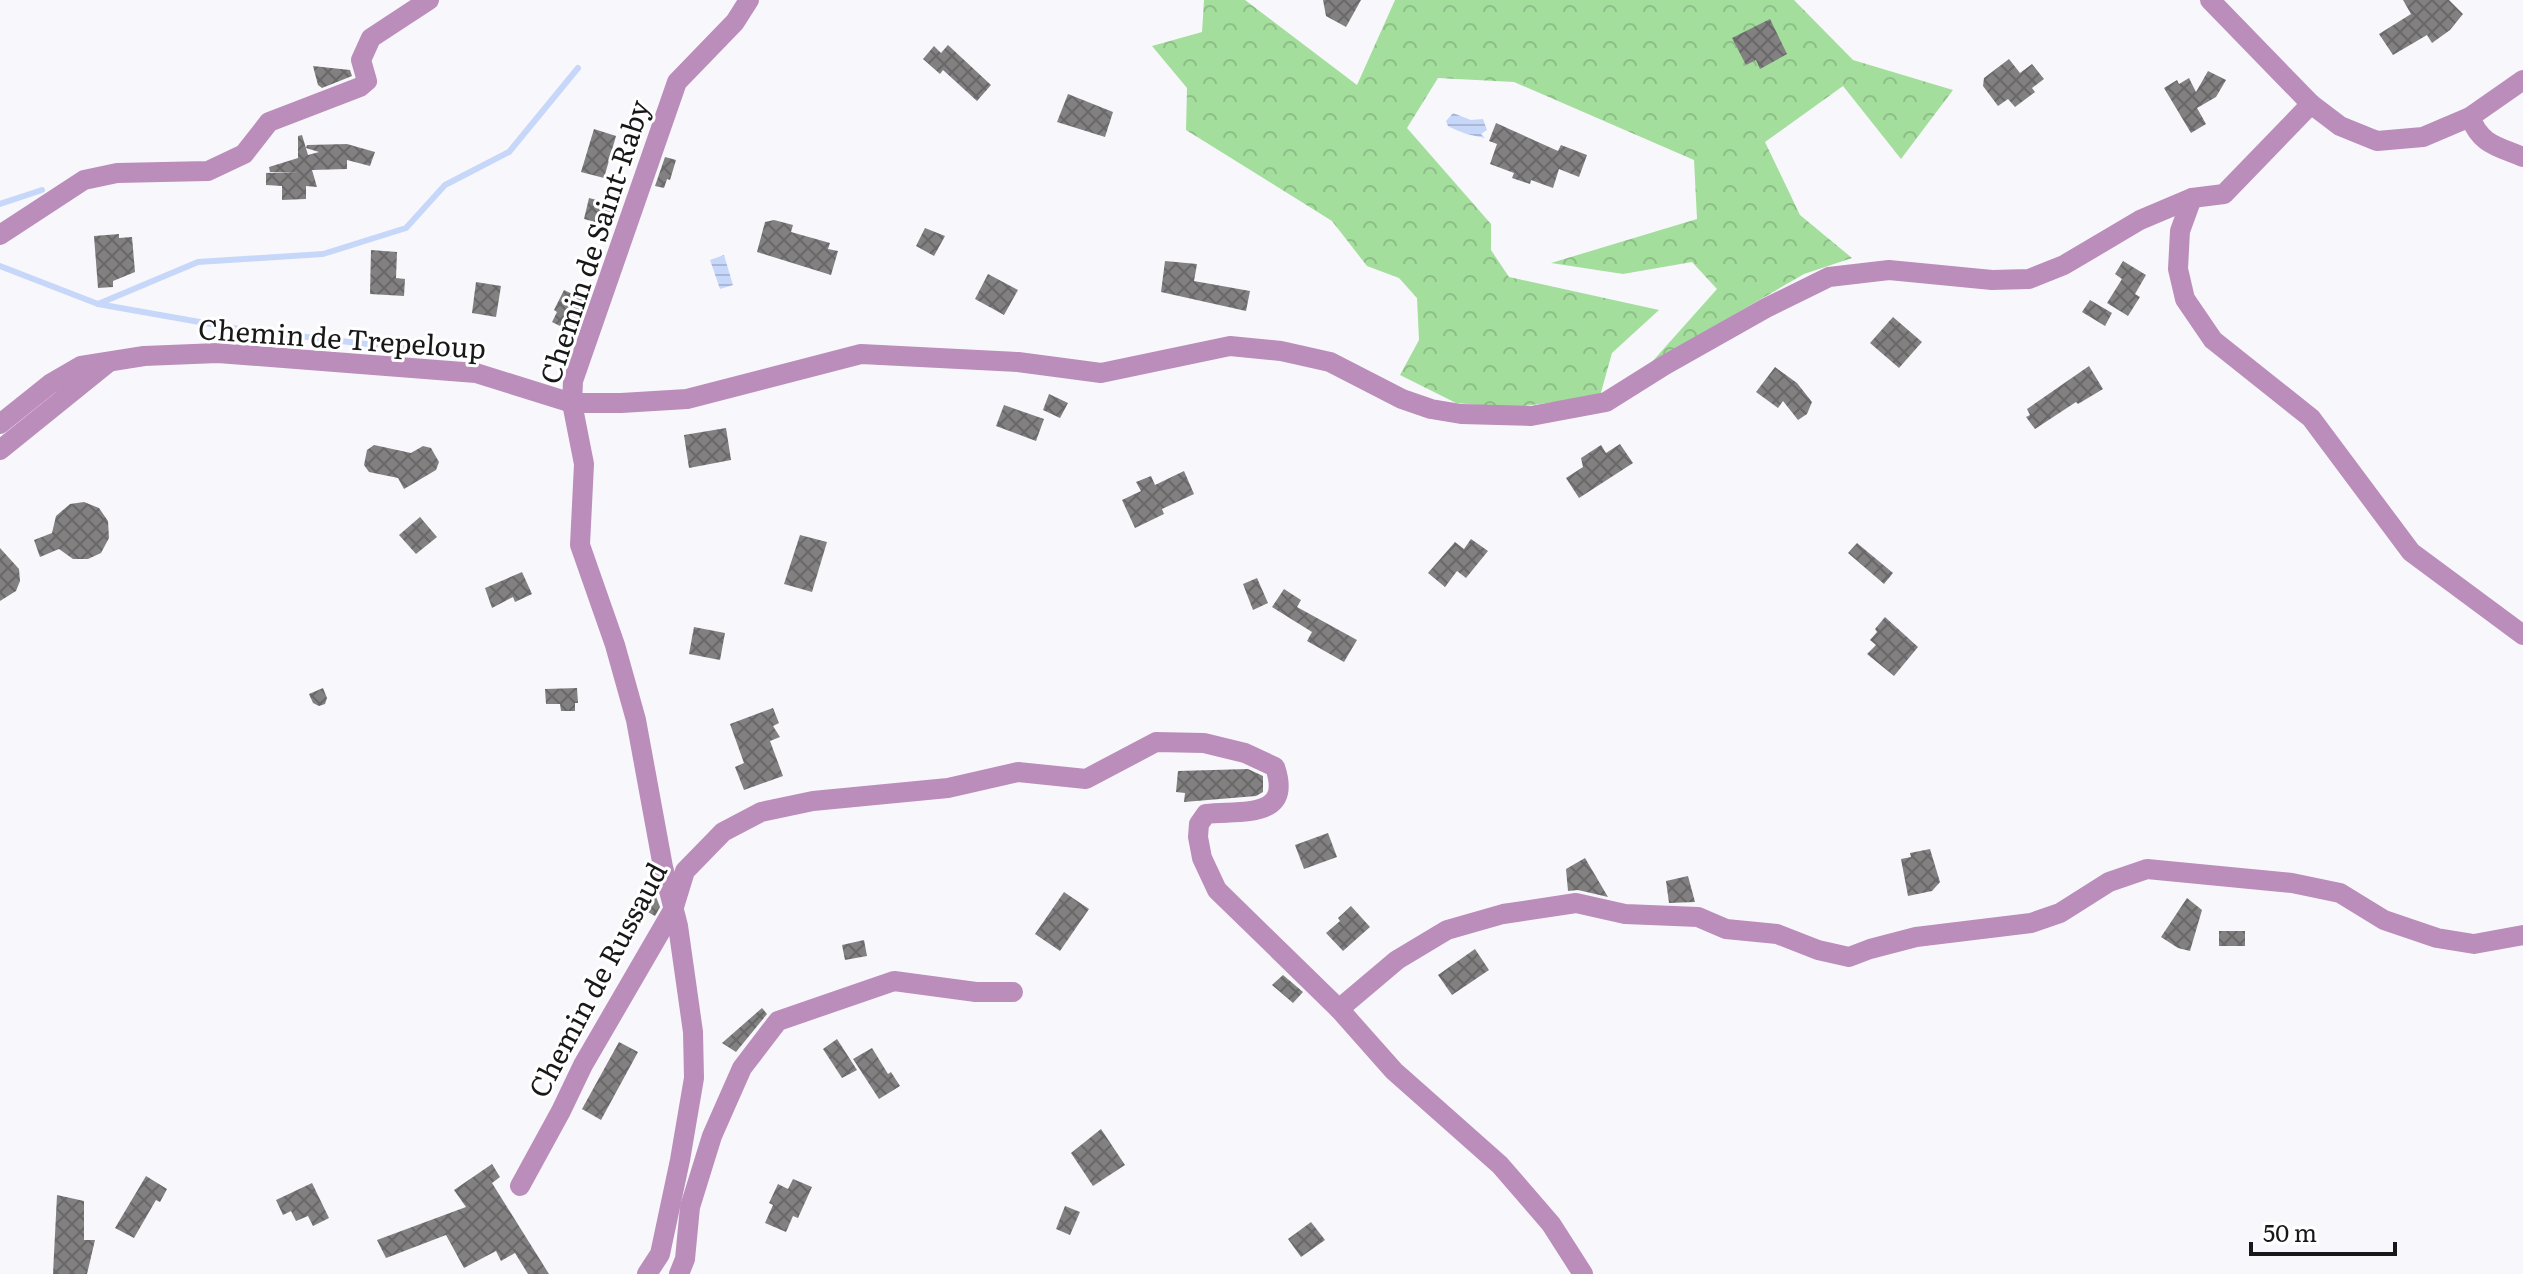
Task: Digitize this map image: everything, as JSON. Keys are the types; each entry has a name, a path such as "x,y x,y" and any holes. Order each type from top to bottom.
{"street":[{"path":"0,235 84,180 117,173 208,171 244,154 269,122 360,87 367,81 361,60 371,38 429,0"},
{"name":"Chemin de Saint-Raby","path":"647,1274 660,1254 694,1078 686,969 636,720 615,645 580,545 584,464 572,403 573,381 677,82 735,22 749,0"},
{"path":"2210,0 2311,104 2340,126 2377,141 2423,137 2470,117 2523,80"},
{"name":"Chemin de Trepeloup","path":"0,424 50,384 81,366 144,356 218,353 476,373 572,403 687,399 861,354 1018,362 1101,373 1230,346 1281,351 1330,362 1402,399 1431,409 1461,414 1531,416 1606,402 1753,315 1829,277 1889,270 1992,280 2029,279 2064,265 2140,220 2192,198 2224,194 2311,104"},
{"path":"2470,117 2475,130 2486,142 2523,157"},
{"path":"2192,198 2180,231 2178,269 2185,299 2213,340 2311,418 2411,552 2523,635"},
{"path":"0,450 110,361"},
{"name":"Chemin de Russaud","path":"520,1186 590,1052 673,910 685,871 723,832 761,812 813,801 948,788 1018,772 1086,779 1156,742 1204,743 1245,753 1275,767 1281,784 1275,801 1262,811 1206,814 1199,824 1202,858 1217,890 1339,1009"},
{"path":"1583,1274 1551,1224 1500,1165 1394,1071 1339,1009 1397,960 1447,930 1503,914 1576,903 1625,914 1698,917 1726,929 1777,934 1818,950 1849,957 1916,937 2031,923 2060,913 2109,882 2147,869 2292,883 2340,893 2384,920 2437,938 2474,944 2523,935"},
{"path":"679,1274 685,1259 690,1207 712,1136 742,1068 778,1021 894,981 976,992 1013,992"}],"green space":[{"path":"1204,0 1245,0 1357,85 1395,0 1794,0 1853,60 1953,90 1901,159 1843,86 1765,142 1800,215 1852,258 1804,274 1651,363 1717,289 1692,262 1623,274 1551,263 1697,219 1694,160 1514,82 1438,78 1407,128 1491,224 1491,250 1509,277 1659,310 1612,353 1600,396 1509,408 1456,403 1400,375 1419,340 1417,298 1399,278 1367,266 1332,221 1186,130 1187,88 1152,46 1202,32"}],"water":[{"path":"1453,113 1471,120 1483,119 1487,130 1481,134 1485,138 1448,126 1446,121"},
{"path":"724,255 733,285 720,289 710,260"}],"building":[{"path":"1323,0 1361,0 1346,27 1326,16"},
{"path":"2403,0 2449,0 2463,14 2450,30 2432,43 2427,35 2393,55 2379,34 2411,14"},
{"path":"1770,19 1787,54 1760,69 1756,60 1746,65 1732,38"},
{"path":"948,45 991,85 977,101 943,70 940,74 923,59 934,46 941,53"},
{"path":"2009,59 2020,73 2032,64 2044,79 2032,88 2035,92 2015,107 2008,99 1998,106 1983,86 1984,78"},
{"path":"313,66 350,70 352,76 322,88 318,85"},
{"path":"2208,71 2226,80 2216,97 2197,108 2206,124 2191,133 2164,88 2177,80 2179,84 2189,78 2196,92"},
{"path":"1068,94 1113,112 1105,137 1057,122"},
{"path":"1496,123 1558,151 1561,145 1587,155 1579,177 1559,169 1553,188 1531,180 1530,184 1512,178 1514,173 1490,164 1497,144 1489,141"},
{"path":"594,129 616,136 604,178 581,172"},
{"path":"302,135 308,155 319,152 306,148 307,145 347,144 375,152 370,166 347,160 347,169 312,170 317,187 306,186 306,199 282,200 282,186 266,185 266,173 298,172 270,172 269,167 298,158 298,136"},
{"path":"665,157 676,160 664,188 655,186"},
{"path":"589,198 612,204 607,225 584,219"},
{"path":"774,220 793,225 791,232 830,243 828,249 838,251 831,275 757,252 765,222"},
{"path":"925,228 945,236 934,256 916,246"},
{"path":"119,234 119,238 132,237 135,272 113,281 113,287 98,288 94,236"},
{"path":"371,250 397,252 396,278 405,279 404,296 370,294"},
{"path":"1165,261 1197,264 1194,281 1250,291 1246,311 1161,292"},
{"path":"2123,261 2146,275 2135,294 2140,297 2128,316 2107,303 2122,279 2115,274"},
{"path":"988,274 1018,290 1004,315 975,299"},
{"path":"476,282 501,286 496,317 472,313"},
{"path":"564,290 587,301 572,332 552,322"},
{"path":"2090,300 2112,313 2105,326 2082,312"},
{"path":"1893,317 1922,342 1899,368 1870,343"},
{"path":"2089,366 2103,389 2078,404 2076,402 2035,429 2026,417 2030,415 2027,409"},
{"path":"1775,367 1797,383 1812,402 1807,414 1798,420 1783,401 1778,408 1756,392"},
{"path":"1049,394 1068,403 1060,418 1043,410"},
{"path":"1004,405 1044,419 1036,441 996,426"},
{"path":"726,428 731,460 689,468 684,435"},
{"path":"1620,444 1633,463 1579,498 1566,478 1583,467 1581,458 1601,445 1606,453"},
{"path":"374,445 411,453 423,446 431,448 439,462 436,470 404,489 398,478 369,472 364,465 367,450"},
{"path":"1184,471 1194,494 1162,509 1164,514 1135,528 1122,500 1141,491 1136,482 1151,476 1155,485"},
{"path":"84,502 99,508 108,521 109,538 101,553 88,559 73,559 59,549 40,557 34,540 52,533 56,516 70,504"},
{"path":"420,517 437,537 416,554 399,535"},
{"path":"800,535 827,542 812,592 784,584"},
{"path":"1471,539 1488,551 1466,578 1457,571 1445,587 1428,573 1455,542 1464,549"},
{"path":"1857,543 1893,573 1884,584 1848,553"},
{"path":"0,548 19,569 20,581 16,591 0,601"},
{"path":"522,572 532,594 515,602 513,597 492,608 485,588"},
{"path":"1257,578 1268,603 1253,610 1243,584"},
{"path":"1284,589 1301,600 1297,607 1357,640 1344,662 1307,641 1312,632 1272,607"},
{"path":"1885,617 1918,647 1894,676 1867,654 1876,645 1870,640"},
{"path":"694,627 725,633 720,660 689,654"},
{"path":"323,688 327,698 325,704 319,706 313,703 309,694"},
{"path":"577,688 575,711 561,711 560,704 546,704 545,689"},
{"path":"773,708 779,723 773,726 780,737 770,741 783,776 744,790 735,767 744,763 730,724"},
{"path":"1248,769 1263,776 1263,792 1256,796 1184,802 1185,793 1176,792 1178,771"},
{"path":"1328,833 1337,857 1304,869 1295,845"},
{"path":"1930,849 1940,882 1932,891 1908,896 1901,859 1911,857 1910,853"},
{"path":"1585,858 1608,897 1578,890 1568,891 1566,869"},
{"path":"1688,876 1695,902 1669,903 1666,881"},
{"path":"653,889 660,907 655,916 641,908"},
{"path":"1064,892 1089,909 1060,951 1035,934"},
{"path":"2187,898 2202,910 2190,951 2178,948 2161,937"},
{"path":"1351,906 1370,927 1343,951 1326,933"},
{"path":"2219,931 2245,931 2245,946 2219,946"},
{"path":"864,940 867,956 845,960 842,945"},
{"path":"1475,949 1489,970 1452,995 1438,975"},
{"path":"1283,975 1303,992 1293,1003 1272,985"},
{"path":"762,1008 767,1014 736,1052 722,1043"},
{"path":"837,1039 857,1070 842,1078 823,1049"},
{"path":"619,1042 638,1052 601,1120 582,1109"},
{"path":"872,1048 888,1074 891,1072 900,1086 879,1099 853,1059"},
{"path":"1101,1129 1125,1165 1093,1186 1071,1153"},
{"path":"492,1164 500,1177 492,1183 549,1274 528,1274 515,1253 501,1261 496,1251 464,1268 446,1235 386,1258 377,1240 466,1207 454,1190"},
{"path":"146,1176 167,1189 160,1202 156,1200 134,1238 115,1228"},
{"path":"793,1179 812,1187 798,1218 793,1216 786,1232 765,1223 773,1205 769,1203 778,1184 788,1189"},
{"path":"312,1183 329,1218 313,1226 308,1216 296,1221 291,1211 283,1215 276,1200"},
{"path":"57,1195 84,1201 84,1240 95,1240 87,1274 53,1274"},
{"path":"1065,1206 1080,1212 1070,1235 1056,1229"},
{"path":"1311,1222 1325,1240 1301,1257 1288,1239"}],"waterway":[{"path":"98,304 198,262 323,254 406,228 445,185 509,152 578,68"},
{"path":"0,204 42,190"},
{"path":"0,266 98,304 239,329 460,355"}]}
